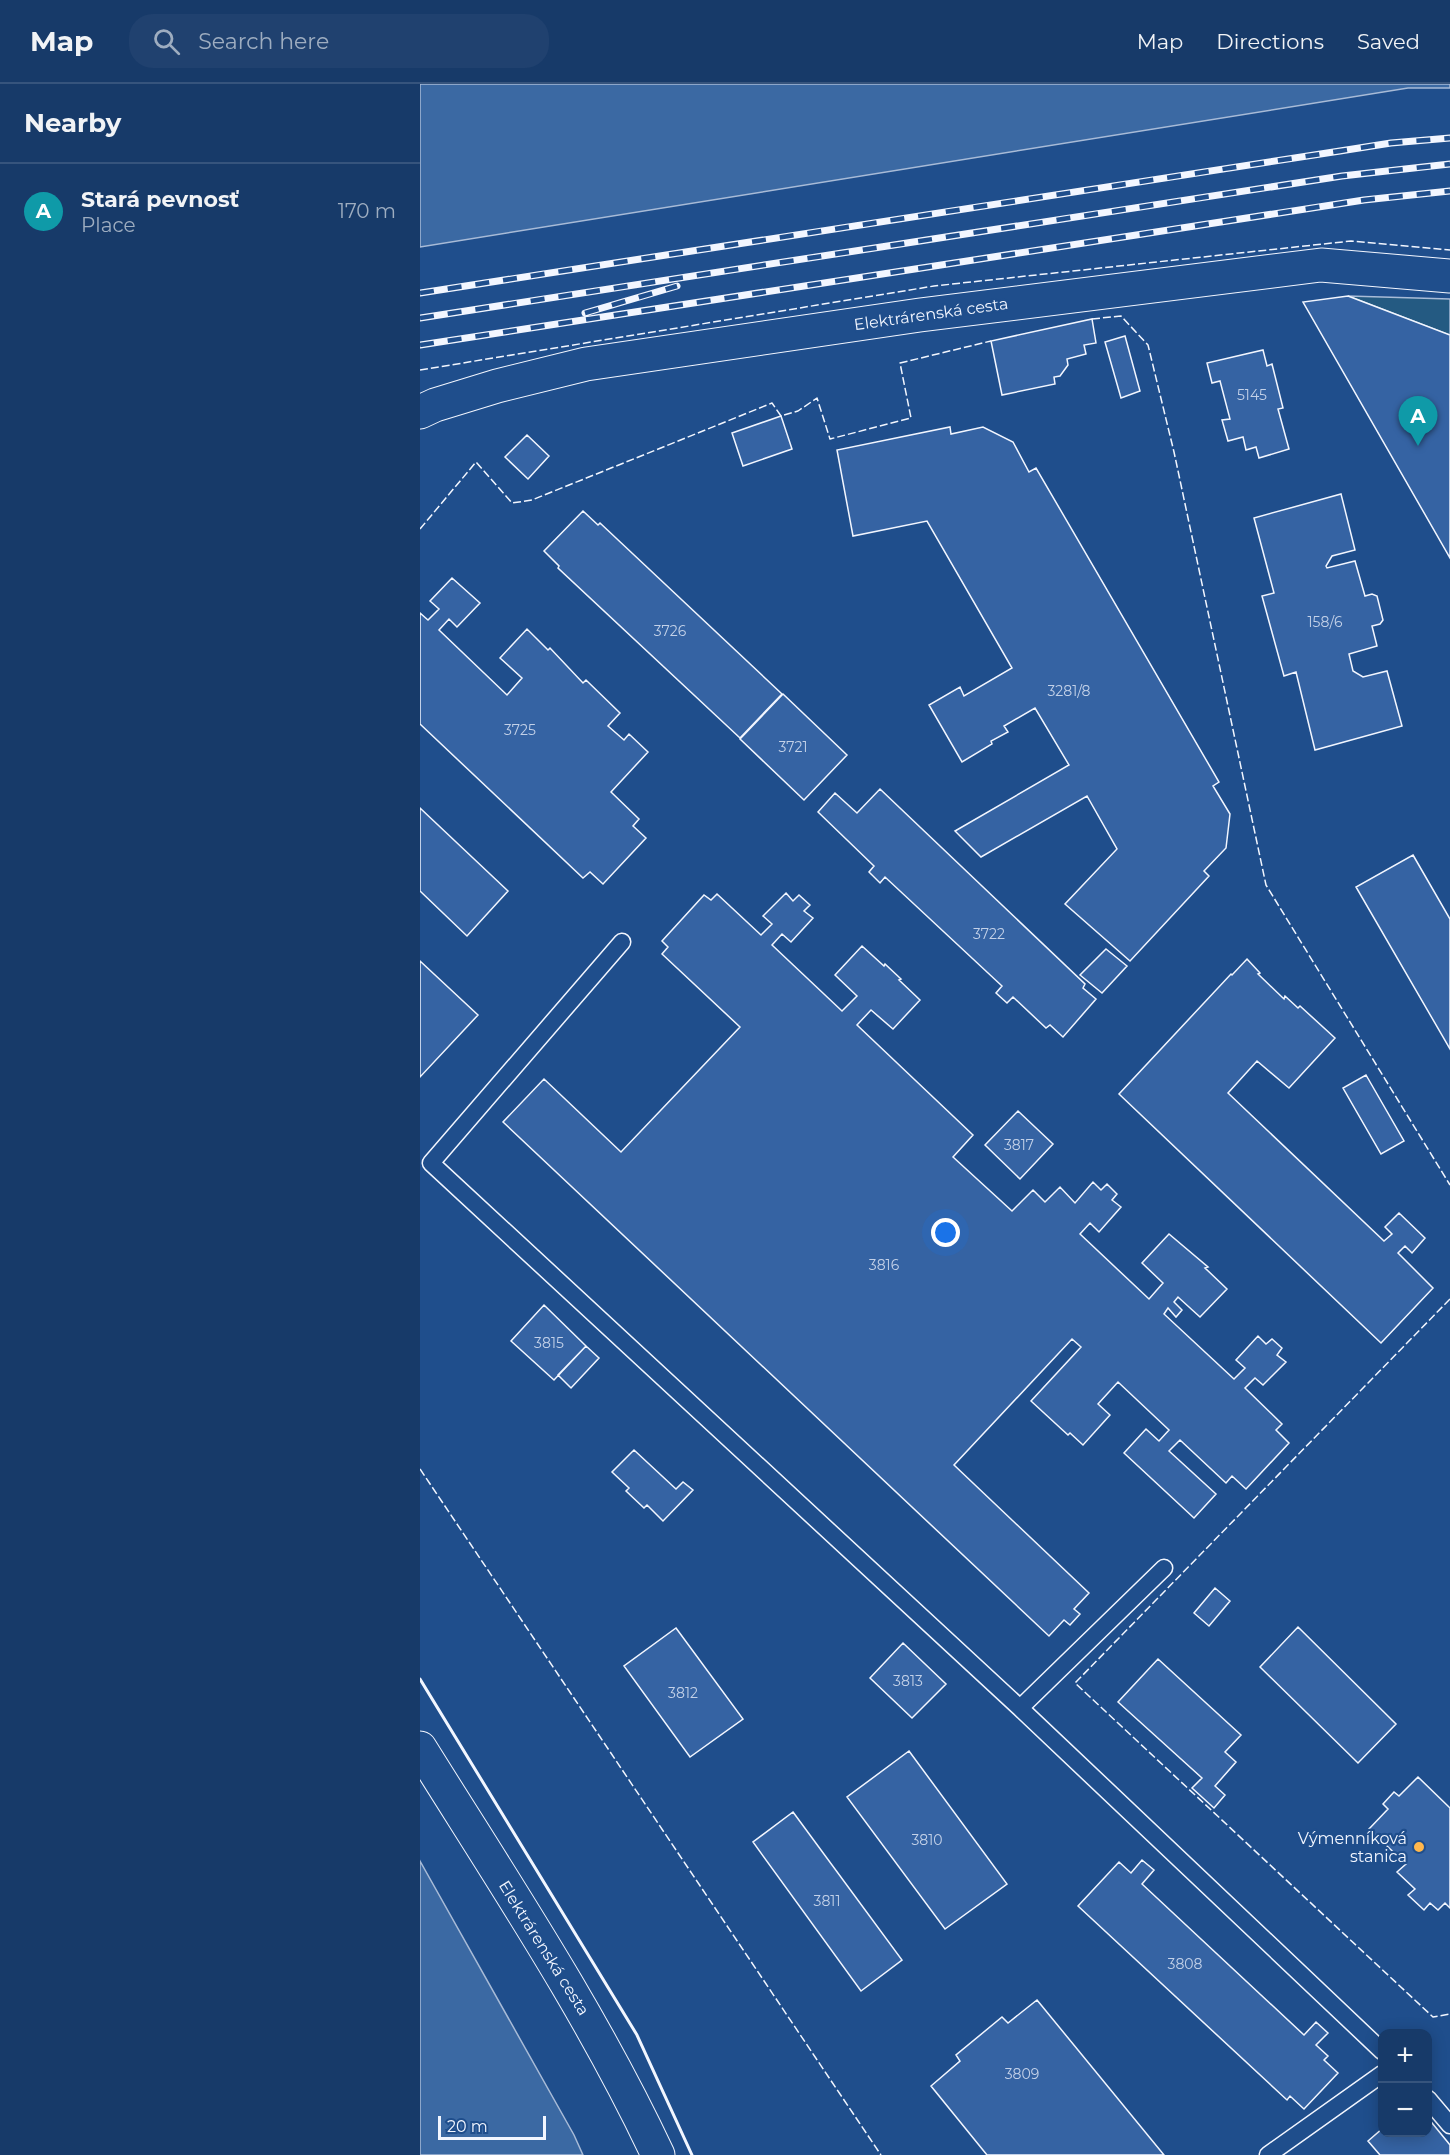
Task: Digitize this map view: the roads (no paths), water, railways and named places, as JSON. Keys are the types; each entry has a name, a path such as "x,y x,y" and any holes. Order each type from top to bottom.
{"street":[{"name":"Elektrárenská cesta","path":"420,412 435,405 497,386 586,364 920,315 1321,265 1450,276"},
{"name":"Elektrárenská cesta","path":"420,1748 578,2001 634,2104 658,2155"}],"lane":[{"path":"622,942 431,1162 1020,1708 1378,2045"},
{"path":"1020,1708 1164,1568"},
{"path":"1268,2155 1378,2078"},
{"path":"1432,2104 1450,2125"}],"railway":[{"path":"420,293 1391,143 1450,138"},
{"path":"420,318 1342,176 1450,164"},
{"path":"420,345 1364,200 1450,191"},
{"path":"585,313 677,286"}],"place":[{"name":"Stará pevnosť","path":"1418,446"},
{"name":"Výmenníková stanica","path":"1419,1847"}]}
